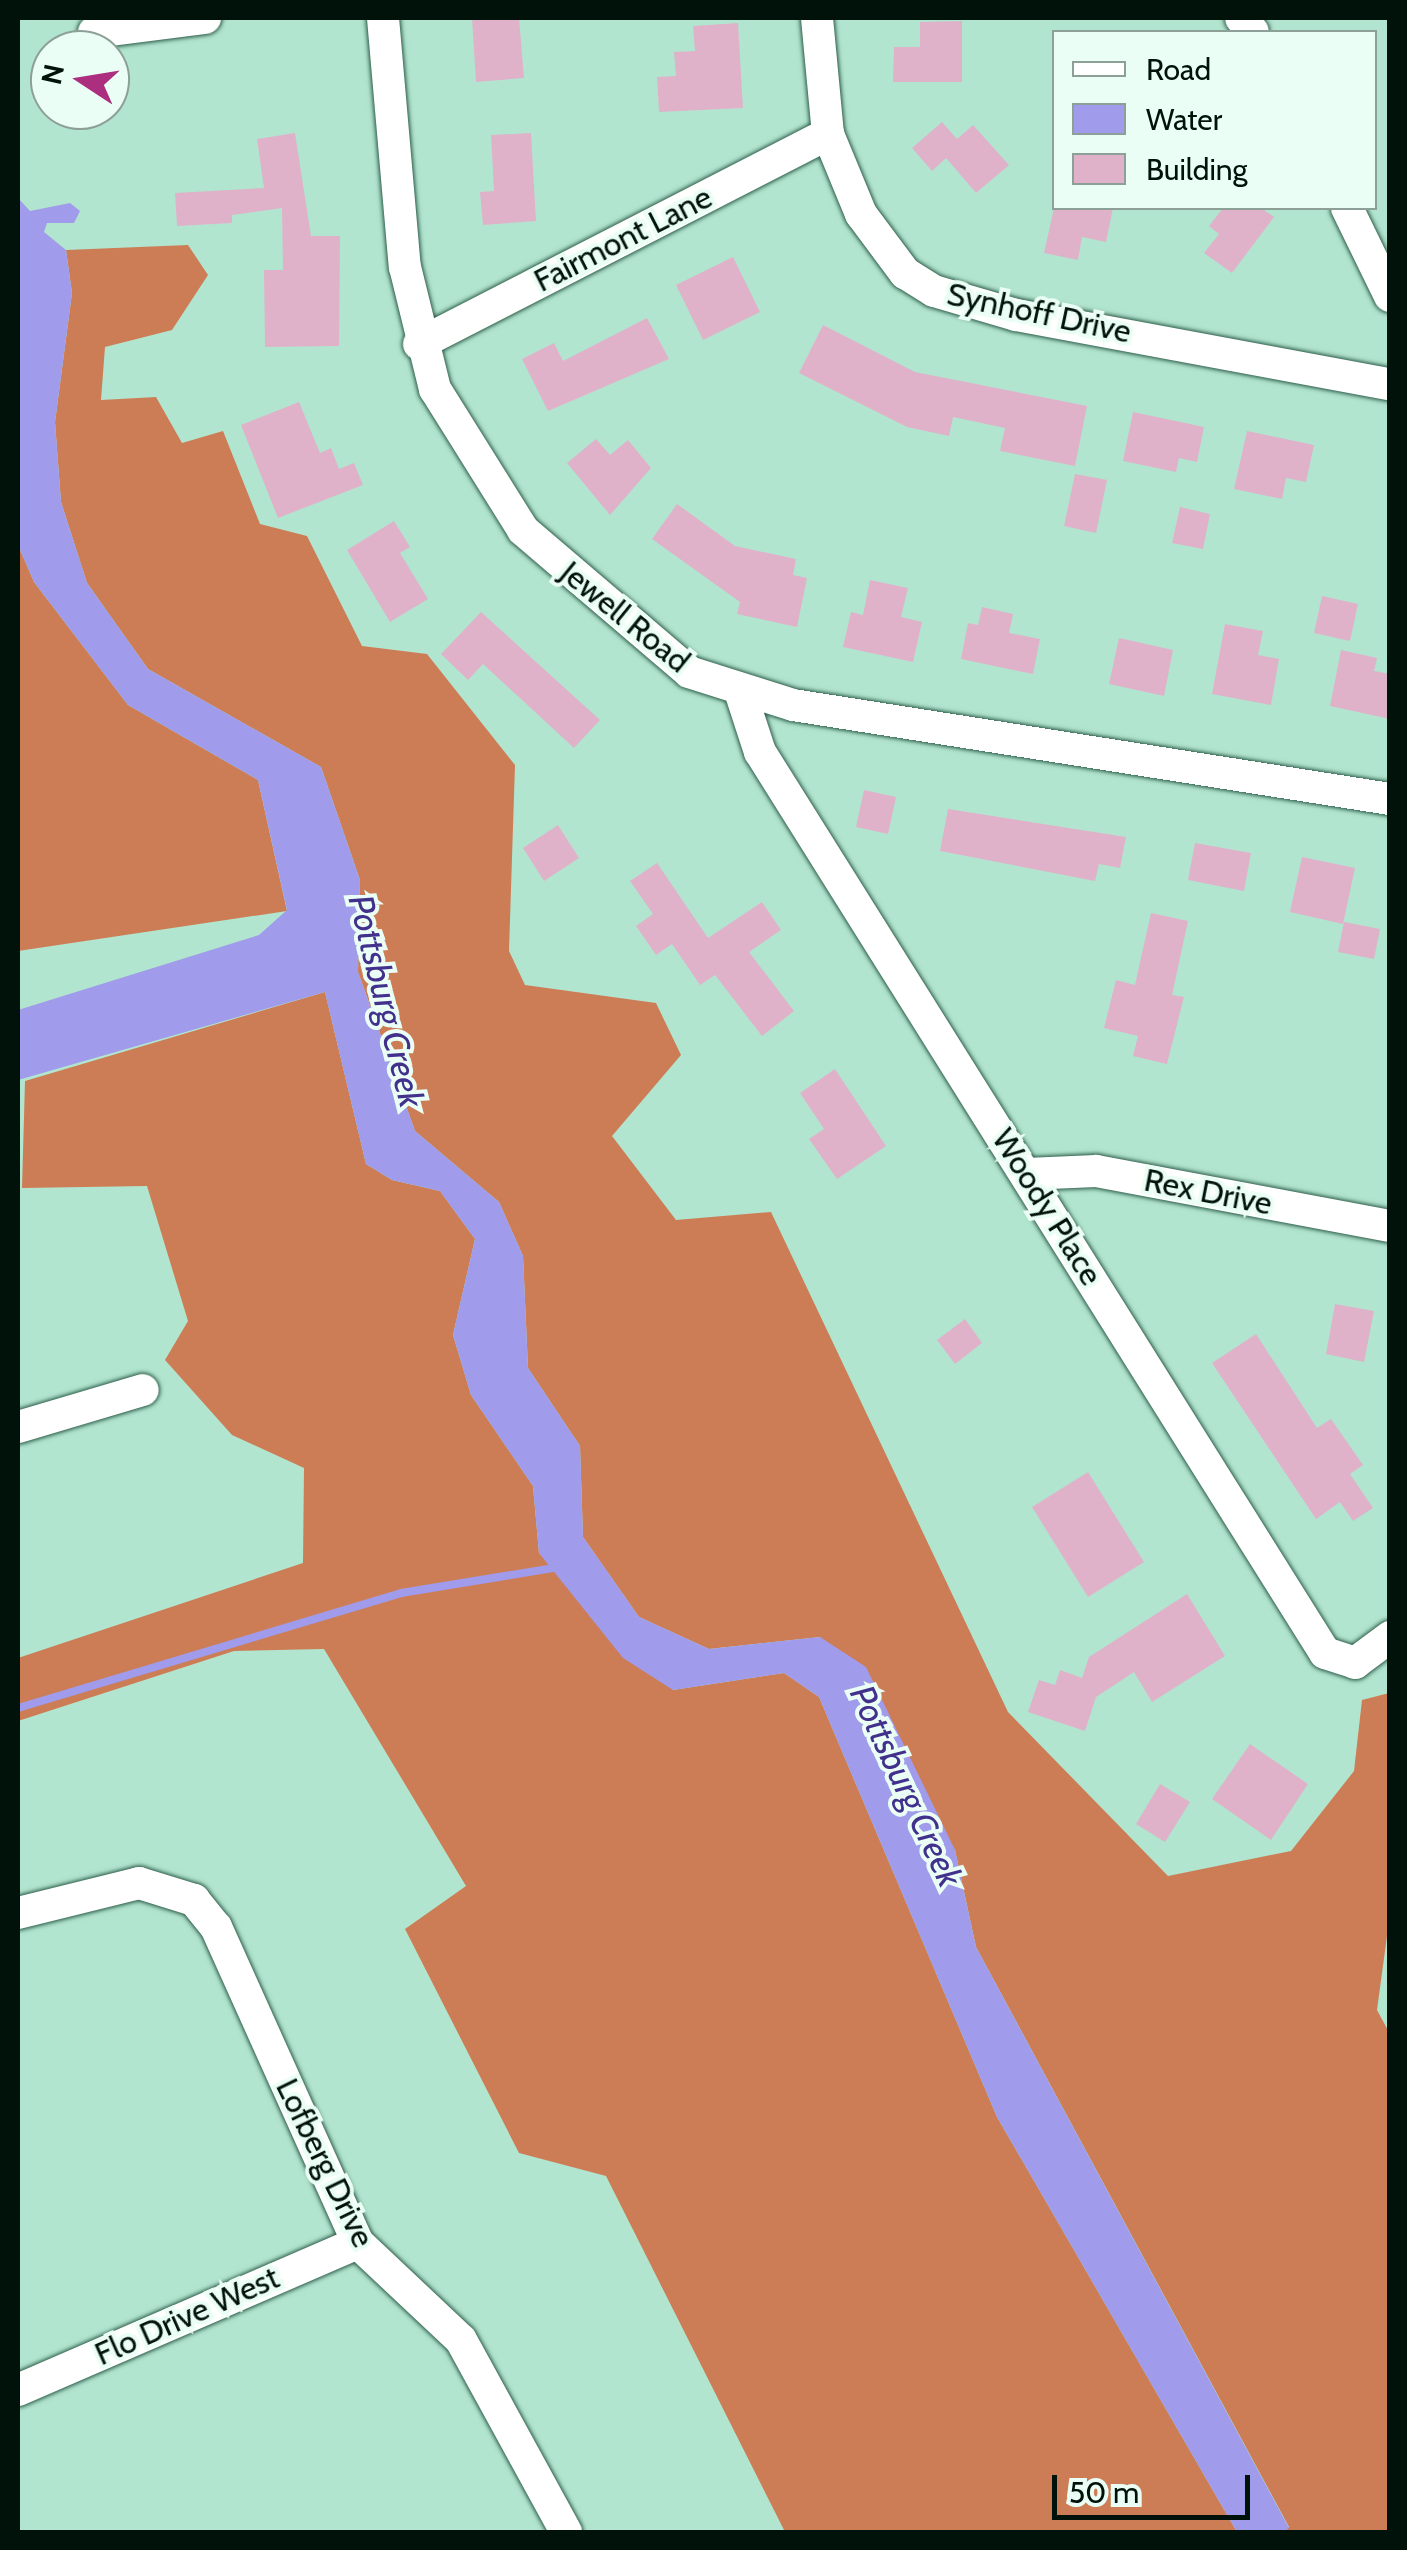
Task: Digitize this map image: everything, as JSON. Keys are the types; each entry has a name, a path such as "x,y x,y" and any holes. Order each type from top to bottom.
{"street":[{"path":"110,30 205,18"},
{"name":"Jewell Road","path":"383,18 418,344 468,452 524,530 688,672 740,694 1390,800"},
{"name":"Synhoff Drive","path":"816,18 828,134 878,242 934,292 1016,316 1390,384"},
{"name":"Fairmont Lane","path":"418,344 828,134"},
{"path":"1348,210 1390,296"},
{"name":"Woody Place","path":"740,694 760,752 1324,1653 1356,1663 1389,1639"},
{"name":"Rex Drive","path":"1026,1174 1096,1170 1390,1226"},
{"path":"18,1427 143,1390"},
{"name":"Lofberg Drive","path":"18,1913 110,1886 166,1886 194,1900 216,1927 358,2243 461,2340 566,2532"},
{"name":"Flo Drive West","path":"18,2390 358,2243"}],"shaded area":[{"path":"188,245 208,275 172,330 105,347 101,400 156,397 182,443 223,431 260,524 307,536 362,646 427,654 515,765 509,951 525,985 656,1003 681,1055 612,1136 676,1220 771,1212 1008,1712 1168,1876 1291,1851 1354,1771 1362,1700 1389,1693 1390,1914 1377,2010 1390,2034 1389,2532 1284,2532 1289,2527 976,1947 955,1850 820,1637 709,1649 639,1617 583,1537 580,1446 528,1368 523,1256 499,1202 415,1131 358,972 360,880 321,767 148,669 87,583 61,502 55,422 72,293 66,250"},
{"path":"18,545 34,582 128,705 258,780 287,911 18,951"},
{"path":"325,992 366,1164 392,1180 440,1191 475,1239 453,1335 471,1395 533,1486 539,1553 673,1690 784,1673 819,1697 997,2117 1237,2532 785,2532 606,2176 519,2153 405,1929 466,1886 324,1649 234,1651 18,1721 18,1658 303,1563 304,1468 232,1435 165,1360 188,1321 147,1186 22,1188 25,1081"}],"water":[{"name":"Pottsburg Creek","path":"18,198 30,211 70,203 80,211 74,223 47,223 44,232 66,250 72,293 55,422 61,502 87,583 148,669 321,767 360,880 358,972 415,1131 499,1202 523,1256 528,1368 580,1446 583,1537 639,1617 709,1649 820,1637 866,1667 955,1850 976,1947 1289,2528 1284,2532 1237,2532 997,2117 819,1697 784,1673 673,1690 623,1658 539,1553 533,1486 471,1395 453,1335 475,1239 440,1191 392,1180 366,1164 325,992 18,1080 18,1010 259,935 287,910 258,780 128,705 34,582 18,545"}],"building":[{"path":"472,18 519,18 524,78 476,82"},
{"path":"962,21 962,82 893,82 894,47 920,47 920,22"},
{"path":"738,23 743,108 659,112 657,77 676,76 674,52 695,51 693,26"},
{"path":"942,122 957,139 973,125 1009,165 976,193 946,158 932,171 912,148"},
{"path":"295,133 311,236 340,236 339,346 265,347 264,270 283,270 282,208 232,215 232,223 177,226 175,193 264,188 257,139"},
{"path":"531,133 536,221 483,225 480,192 494,191 491,135"},
{"path":"1054,210 1113,210 1106,242 1082,237 1078,260 1044,253"},
{"path":"1221,210 1264,210 1274,217 1232,273 1204,253 1219,234 1209,226"},
{"path":"733,257 760,312 703,340 676,285"},
{"path":"647,318 669,359 548,411 522,359 554,343 563,361"},
{"path":"823,325 915,372 1087,406 1075,466 1000,451 1005,428 953,417 949,436 907,427 799,373"},
{"path":"299,402 320,453 331,448 339,469 354,463 363,485 278,518 241,425"},
{"path":"1133,412 1204,427 1197,462 1179,458 1176,472 1123,461"},
{"path":"1247,431 1314,445 1306,482 1286,478 1282,499 1234,489"},
{"path":"596,439 610,455 628,440 651,468 610,515 567,463"},
{"path":"1075,474 1107,480 1096,533 1064,526"},
{"path":"677,504 735,546 796,559 793,575 807,578 797,627 737,614 740,602 652,539"},
{"path":"1180,507 1210,514 1203,549 1172,543"},
{"path":"394,521 410,547 400,553 428,599 390,622 347,550"},
{"path":"870,580 908,588 901,617 922,622 913,662 843,647 851,612 863,615"},
{"path":"1322,596 1358,604 1350,641 1314,633"},
{"path":"982,607 1013,614 1009,633 1040,639 1033,674 961,659 968,623 978,625"},
{"path":"481,612 600,720 574,748 483,664 468,680 441,654"},
{"path":"1225,624 1263,631 1258,655 1279,659 1271,705 1212,694"},
{"path":"1119,638 1173,650 1164,696 1109,684"},
{"path":"1341,650 1377,658 1374,671 1390,674 1390,719 1330,706"},
{"path":"864,790 896,797 888,834 856,827"},
{"path":"948,809 1126,837 1120,868 1099,864 1095,881 940,851"},
{"path":"558,825 579,858 544,881 523,848"},
{"path":"1195,843 1251,853 1244,891 1188,880"},
{"path":"1302,857 1355,868 1343,924 1290,912"},
{"path":"657,863 708,938 762,902 781,930 749,952 794,1011 762,1036 715,975 700,985 672,944 656,955 636,926 653,914 630,881"},
{"path":"1151,913 1188,921 1172,995 1184,997 1167,1064 1133,1056 1138,1036 1104,1028 1116,980 1135,985"},
{"path":"1344,922 1380,929 1374,959 1338,952"},
{"path":"835,1069 886,1146 837,1179 809,1139 824,1129 800,1093"},
{"path":"1335,1304 1374,1311 1364,1362 1326,1354"},
{"path":"965,1319 982,1343 955,1364 937,1340"},
{"path":"1256,1334 1317,1428 1331,1419 1363,1465 1350,1474 1373,1508 1353,1521 1340,1502 1316,1519 1212,1363"},
{"path":"1088,1472 1144,1562 1088,1597 1032,1507"},
{"path":"1187,1594 1225,1656 1152,1702 1134,1672 1096,1697 1085,1731 1028,1712 1039,1680 1055,1685 1060,1670 1082,1678 1089,1657"},
{"path":"1250,1744 1308,1784 1271,1840 1212,1799"},
{"path":"1160,1784 1190,1802 1165,1842 1136,1824"}],"waterway":[{"path":"18,1708 401,1593 559,1567"}]}
